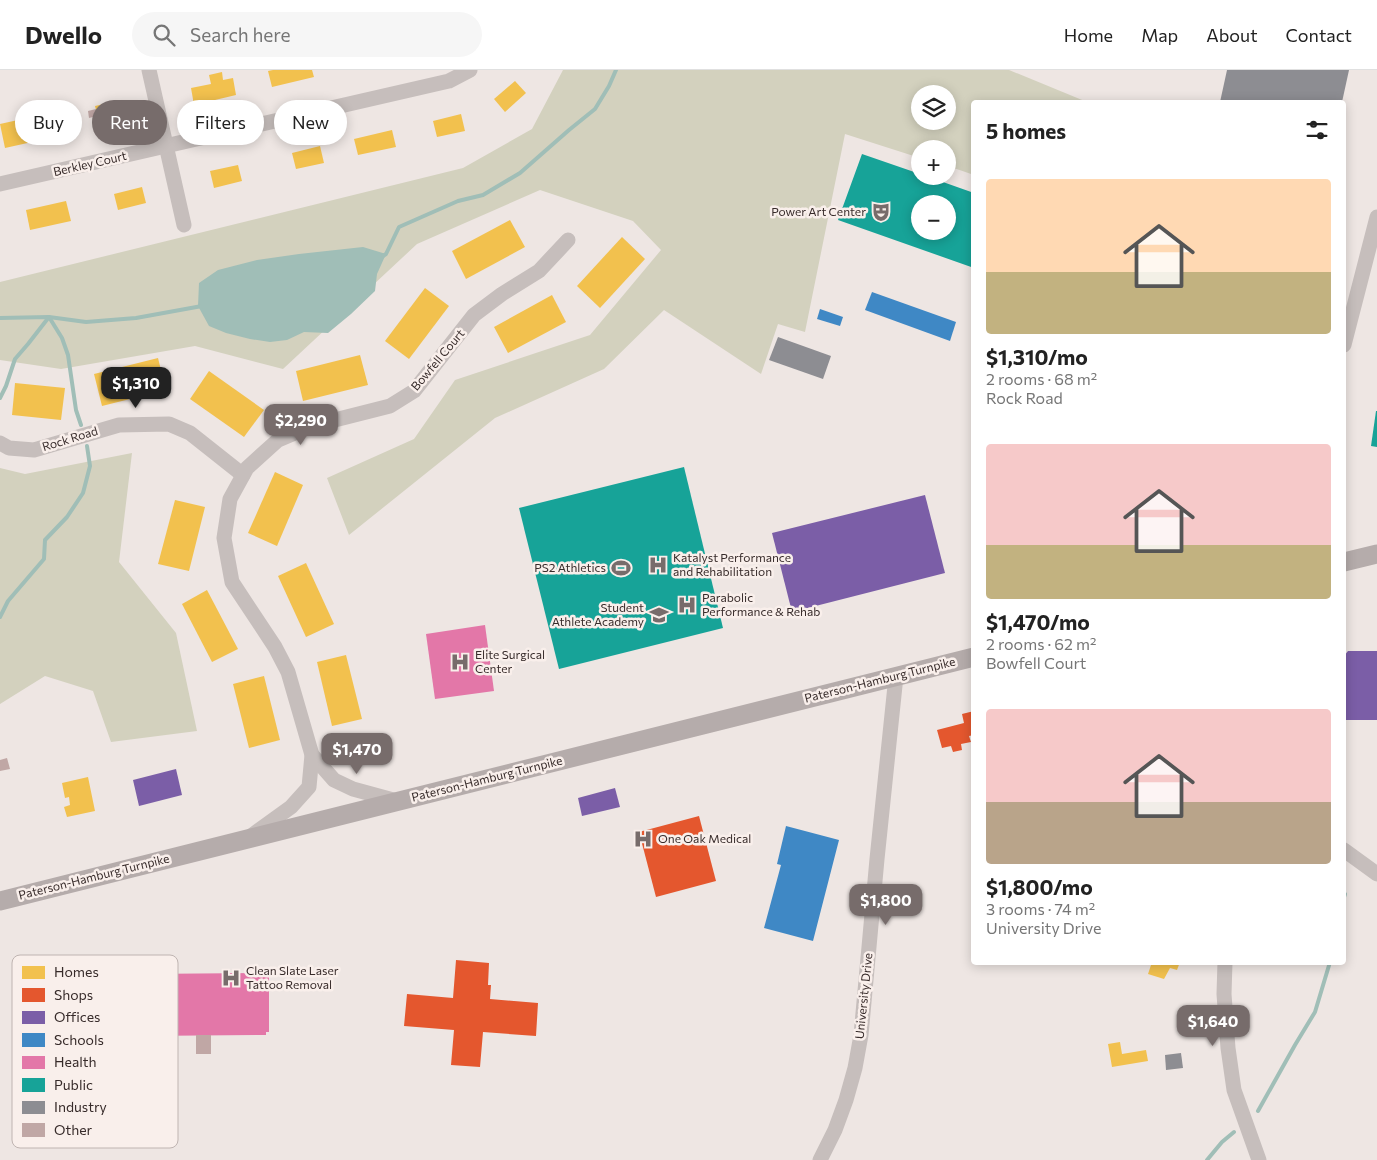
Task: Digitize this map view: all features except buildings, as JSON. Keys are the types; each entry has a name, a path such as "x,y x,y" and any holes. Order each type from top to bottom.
{"main road":[{"path":"1346,562 1377,554"},
{"name":"Paterson-Hamburg Turnpike","path":"0,901 971,658"}],"street":[{"path":"149,70 184,225"},
{"name":"Berkley Court","path":"0,184 449,81 470,70"},
{"path":"1346,337 1377,217"},
{"name":"Bowfell Court","path":"248,839 291,807 309,787 312,755 288,672 275,647 232,582 224,538 230,499 242,475 247,468 278,440 311,426 390,406 414,390 474,315 502,294 540,271 568,240"},
{"name":"Rock Road","path":"0,444 9,448 34,450 119,425 169,424 190,433 242,475"},
{"name":"University Drive","path":"820,1160 846,1100 855,1068 861,1035 896,676"},
{"name":"Bowfell Court","path":"312,755 334,780 353,790 397,801"},
{"path":"1346,851 1377,874"},
{"path":"1225,965 1224,994 1228,1048 1234,1090 1259,1160"}],"shaded area":[{"path":"563,70 1009,70 1082,100 971,100 971,174 956,169 956,140 911,140 911,155 845,134 805,332 778,324 761,374 664,310 604,369 495,418 349,535 327,478 414,439 455,380 590,335 661,250 633,221 540,190 417,244 283,369 195,346 61,369 0,360 0,282 463,168 532,129"},
{"path":"132,453 119,562 176,633 197,731 111,742 93,691 45,676 0,704 0,468 25,474"}],"water":[{"path":"363,247 386,254 377,274 375,291 328,333 304,332 287,340 270,342 250,339 226,333 209,326 198,306 199,283 218,270 257,260"}],"waterway":[{"path":"383,256 386,254 399,227 458,201 483,195 520,173 595,109 616,70"},
{"path":"0,398 15,359 49,317 86,322 136,318 202,306"},
{"path":"0,318 49,317 62,338 68,355 76,410 81,425"},
{"path":"0,617 8,601 44,559 45,540 67,517 83,493 90,466 87,446"},
{"path":"1258,1111 1315,1012 1329,965"},
{"path":"1207,1160 1222,1142 1234,1132"}],"place":[{"name":"Power Art Center","path":"881,212"},
{"name":"Katalyst Performance and Rehabilitation","path":"658,565"},
{"name":"PS2 Athletics","path":"621,568"},
{"name":"Parabolic Performance & Rehab","path":"687,605"},
{"name":"Student Athlete Academy","path":"659,615"},
{"name":"Elite Surgical Center","path":"460,662"},
{"name":"One Oak Medical","path":"643,839"},
{"name":"Clean Slate Laser Tattoo Removal","path":"231,978"}]}
